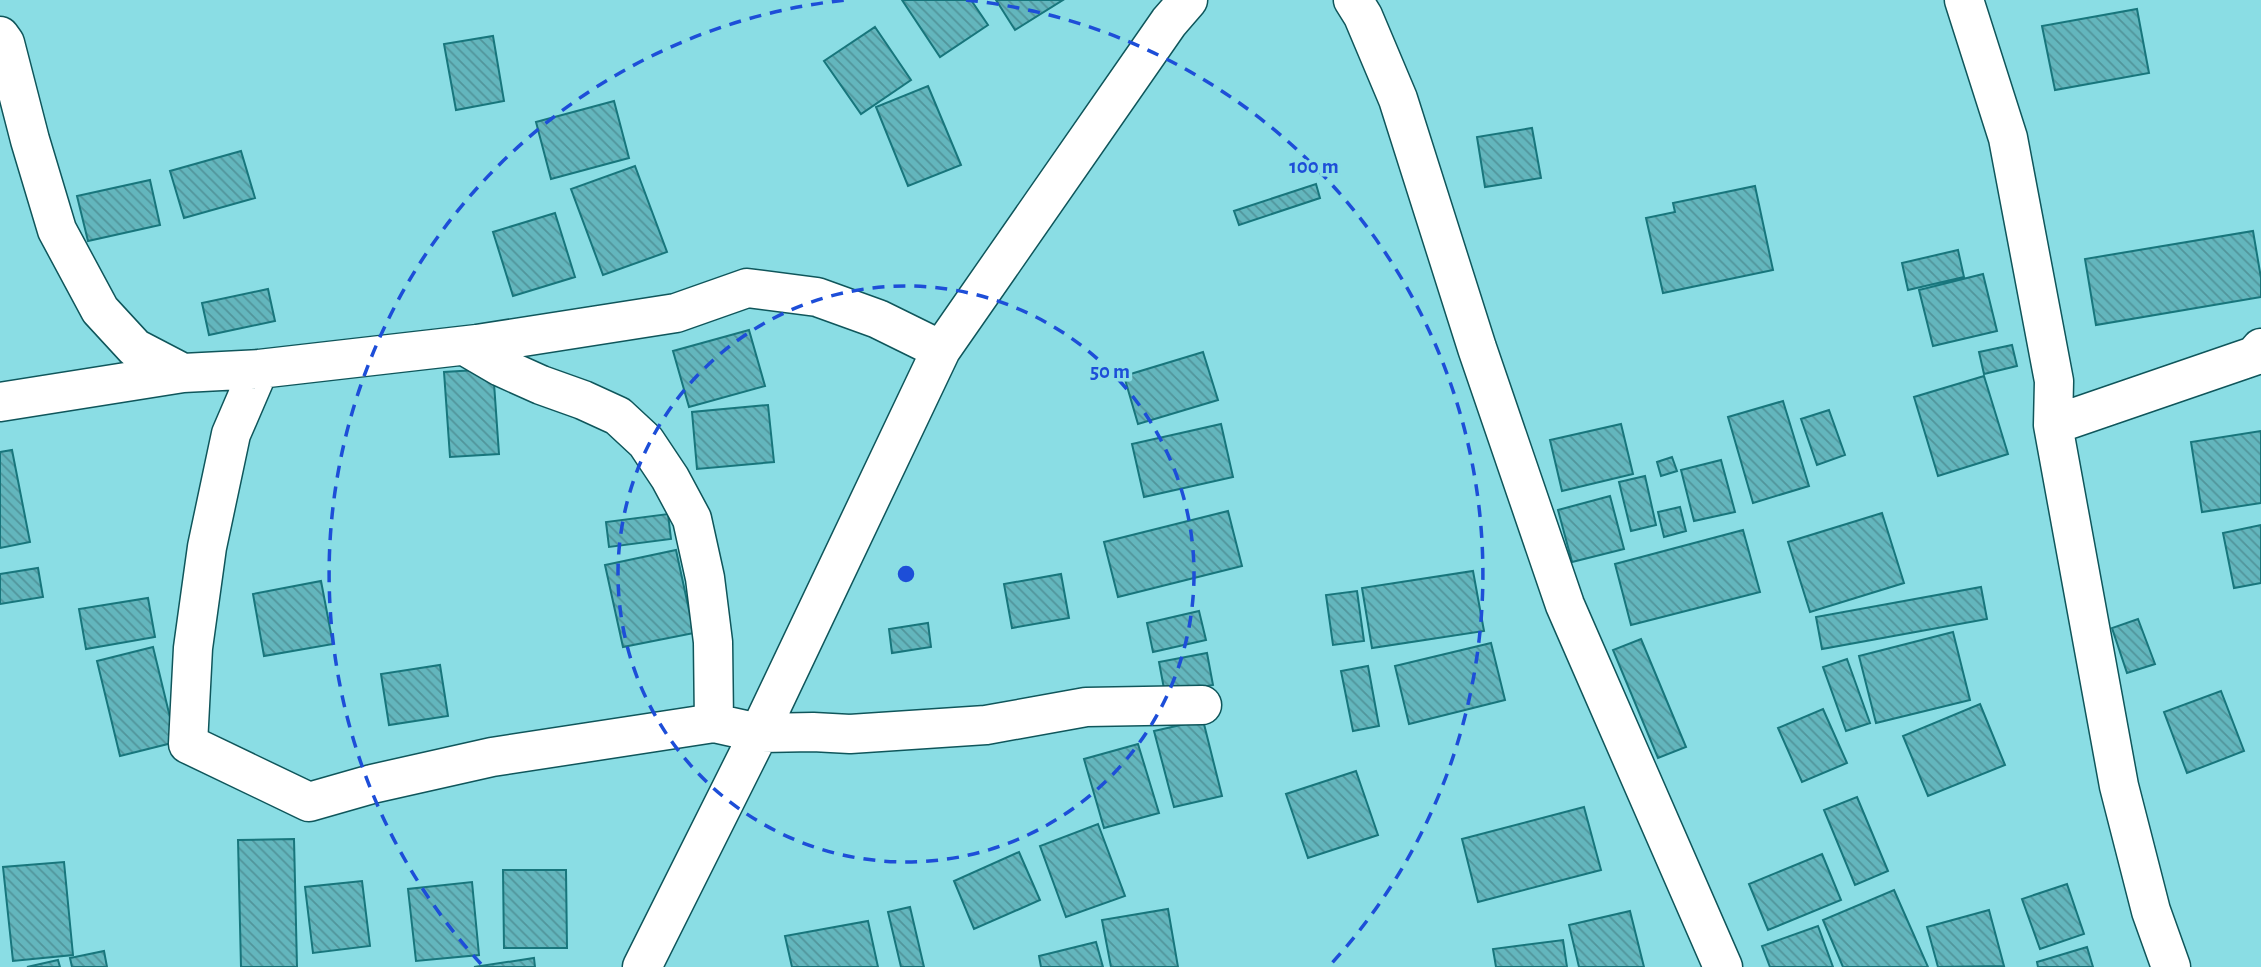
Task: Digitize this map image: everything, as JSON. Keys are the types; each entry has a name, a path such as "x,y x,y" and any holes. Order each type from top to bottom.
{"street":[{"path":"642,967 759,733 941,350 1169,22 1188,0"},
{"path":"1353,0 1363,16 1398,99 1477,348 1565,605 1723,967"},
{"path":"1964,0 2008,138 2054,381 2053,425 2119,786 2151,911 2171,967"},
{"path":"0,36 5,43 57,230 100,310 135,348 183,373"},
{"path":"0,401 183,373 259,369 466,346 676,313 747,288 817,297 878,319 941,350"},
{"path":"466,346 541,386 583,400 618,416 646,442 670,478 692,519 705,579 713,642 714,723"},
{"path":"2053,425 2253,356 2261,348"},
{"path":"259,369 231,434 206,547 193,648 188,744 309,802 372,784 492,757 714,723 759,733 850,734 986,725 1086,707 1202,705"}],"building":[{"path":"902,0 971,0 988,25 940,57"},
{"path":"996,0 1063,0 1015,30"},
{"path":"2137,9 2149,73 2055,90 2042,26"},
{"path":"875,27 911,80 861,114 824,61"},
{"path":"493,36 504,101 456,110 444,44"},
{"path":"928,86 961,165 908,186 876,107"},
{"path":"614,101 629,158 551,179 536,122"},
{"path":"1532,128 1541,178 1485,187 1477,137"},
{"path":"241,151 255,198 184,218 170,171"},
{"path":"635,166 667,252 603,275 571,189"},
{"path":"150,180 160,225 88,241 77,196"},
{"path":"1316,184 1320,198 1239,225 1234,211"},
{"path":"1755,186 1773,270 1663,293 1646,218 1675,212 1673,203"},
{"path":"555,213 575,277 513,296 493,232"},
{"path":"2253,231 2261,278 2261,297 2096,325 2085,259"},
{"path":"1958,250 1964,277 1908,290 1902,263"},
{"path":"1983,274 1997,331 1933,346 1919,290"},
{"path":"268,289 275,321 209,335 202,303"},
{"path":"749,330 765,386 689,407 673,351"},
{"path":"2012,345 2017,366 1984,374 1979,352"},
{"path":"1203,352 1218,400 1138,424 1124,376"},
{"path":"493,369 499,454 450,457 444,372"},
{"path":"1984,376 2008,454 1938,476 1914,397"},
{"path":"1783,401 1809,486 1753,503 1728,417"},
{"path":"768,405 774,462 697,469 692,412"},
{"path":"1829,410 1845,455 1817,465 1801,419"},
{"path":"1221,424 1233,477 1144,497 1132,444"},
{"path":"1621,424 1633,474 1562,491 1550,440"},
{"path":"2261,431 2261,503 2202,512 2191,442"},
{"path":"12,450 30,542 0,548 0,452"},
{"path":"1672,457 1677,471 1661,476 1657,462"},
{"path":"1721,460 1735,512 1694,521 1681,470"},
{"path":"1645,476 1656,525 1631,531 1619,482"},
{"path":"1610,496 1624,549 1572,562 1558,510"},
{"path":"1680,507 1686,531 1664,537 1658,512"},
{"path":"1228,511 1242,566 1118,597 1104,542"},
{"path":"1882,513 1904,583 1810,612 1788,542"},
{"path":"668,514 671,539 609,547 606,522"},
{"path":"2261,525 2261,583 2234,588 2223,533"},
{"path":"1743,530 1760,592 1631,625 1615,564"},
{"path":"676,550 694,633 623,647 605,565"},
{"path":"38,568 43,597 0,604 0,574"},
{"path":"1473,571 1484,631 1372,648 1362,588"},
{"path":"1061,574 1069,618 1012,628 1004,584"},
{"path":"321,581 333,644 264,656 253,594"},
{"path":"1981,587 1987,619 1822,649 1816,617"},
{"path":"1357,591 1364,641 1333,645 1326,595"},
{"path":"148,598 155,637 86,649 79,609"},
{"path":"1199,611 1206,640 1153,652 1147,623"},
{"path":"2138,619 2155,664 2127,673 2112,628"},
{"path":"928,623 931,647 892,653 889,629"},
{"path":"1953,632 1970,700 1876,723 1859,656"},
{"path":"1641,639 1686,747 1658,758 1613,650"},
{"path":"1491,643 1505,700 1409,724 1395,666"},
{"path":"153,647 176,742 120,756 97,661"},
{"path":"1207,653 1213,685 1165,694 1159,662"},
{"path":"1847,659 1870,723 1846,731 1823,667"},
{"path":"440,665 448,716 389,725 381,674"},
{"path":"1368,666 1379,726 1353,731 1341,671"},
{"path":"2221,691 2244,751 2187,773 2164,712"},
{"path":"1980,704 2005,765 1928,796 1903,736"},
{"path":"1823,709 1847,763 1802,782 1778,728"},
{"path":"1203,720 1222,796 1174,807 1154,731"},
{"path":"1138,744 1159,813 1104,828 1084,759"},
{"path":"1356,771 1378,835 1308,858 1286,794"},
{"path":"1857,797 1888,871 1855,885 1824,810"},
{"path":"1584,807 1601,870 1478,902 1462,839"},
{"path":"1098,824 1125,896 1066,917 1040,846"},
{"path":"294,839 297,967 241,967 238,840"},
{"path":"1019,852 1040,900 974,929 954,881"},
{"path":"1822,854 1841,900 1768,930 1749,884"},
{"path":"64,862 73,955 13,961 3,867"},
{"path":"503,870 566,870 567,948 504,948"},
{"path":"362,881 370,946 313,953 305,887"},
{"path":"472,882 479,955 416,961 408,889"},
{"path":"2067,884 2084,934 2040,949 2022,899"},
{"path":"1894,890 1928,967 1843,967 1823,920"},
{"path":"910,907 924,967 901,967 888,912"},
{"path":"1168,909 1178,967 1111,967 1102,920"},
{"path":"1989,910 2004,966 1938,967 1927,927"},
{"path":"1630,911 1644,967 1579,967 1569,925"},
{"path":"868,921 878,967 792,967 785,936"},
{"path":"1818,926 1833,967 1770,967 1762,946"},
{"path":"1563,940 1567,967 1496,967 1493,949"},
{"path":"1096,942 1103,967 1041,967 1039,956"},
{"path":"2087,947 2093,967 2038,967 2037,962"},
{"path":"104,951 107,967 72,967 70,958"},
{"path":"534,958 535,967 474,967"},
{"path":"58,960 60,967 27,967"}]}
